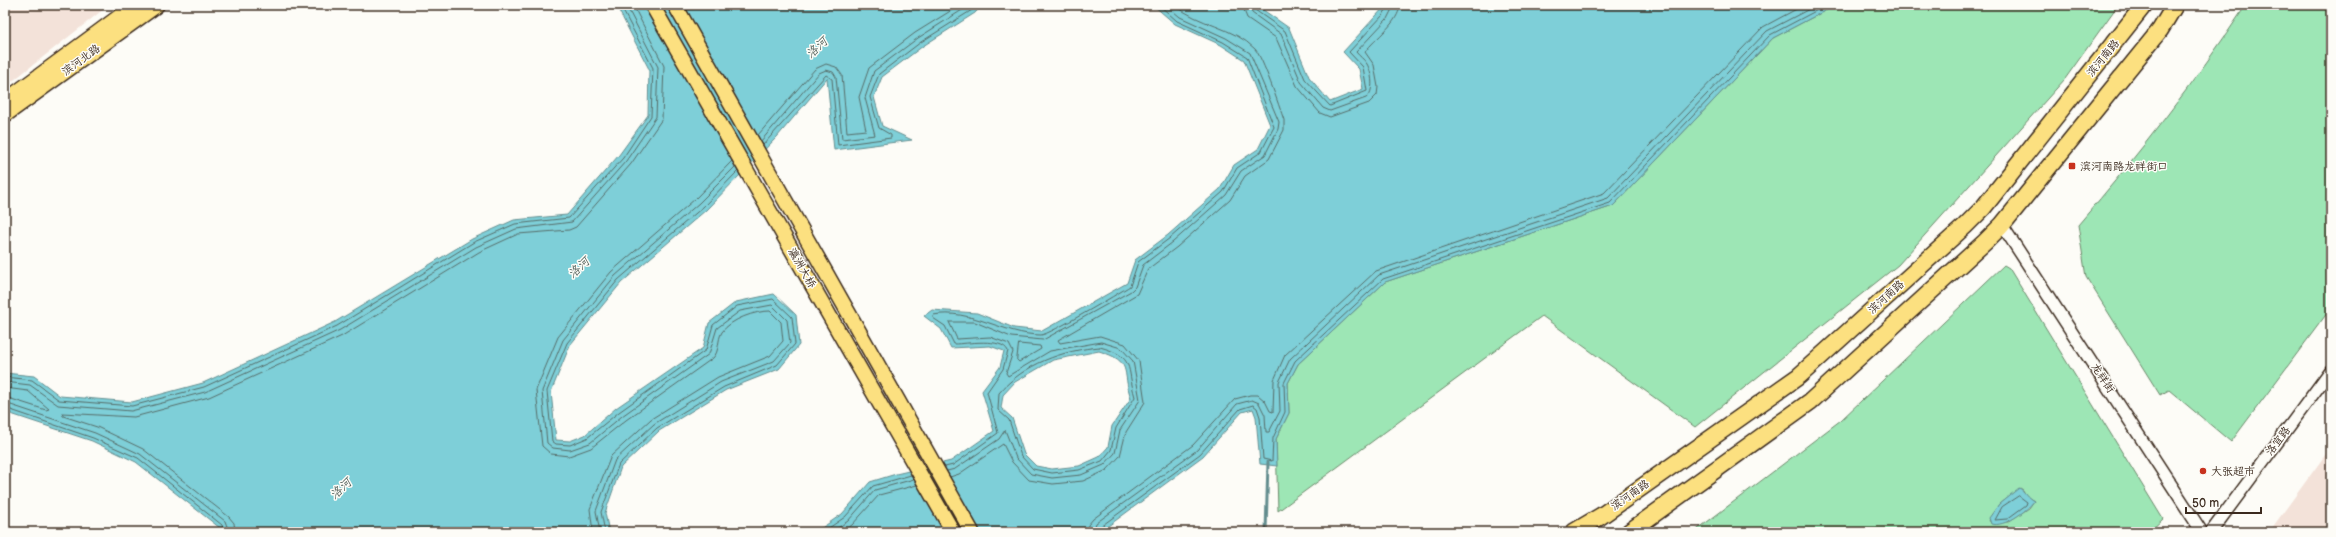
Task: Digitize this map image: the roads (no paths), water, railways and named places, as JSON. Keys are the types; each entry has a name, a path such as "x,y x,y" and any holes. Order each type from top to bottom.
{"highway":[{"name":"滨河南路","path":"1574,532 1601,516 1799,376 1965,226 1983,208 2144,5"},
{"path":"1629,532 1811,401 2002,225 2160,30 2175,5"}],"main road":[{"name":"滨河北路","path":"5,101 135,5"},
{"name":"滨河北路","path":"5,115 157,5"},
{"name":"瀛洲大桥","path":"652,5 953,532"},
{"name":"瀛洲大桥","path":"675,5 972,532"}],"street":[{"name":"龙祥街","path":"2002,225 2202,532"},
{"name":"洛宜路","path":"2211,532 2331,370"},
{"name":"洛宜路","path":"2220,532 2331,383"}],"water":[{"name":"洛河","path":"616,5 982,5 975,13 923,46 882,77 874,97 882,126 912,140 834,150 827,78 777,137 706,210 621,283 570,345 551,392 556,440 570,441 585,435 616,408 703,348 709,323 736,302 774,294 796,315 799,345 779,369 726,390 659,431 621,467 605,513 609,532 220,532 220,528 136,462 92,441 5,412 5,373 34,376 60,396 132,402 203,383 335,322 472,239 514,220 567,215 619,155 648,115 649,69"},
{"path":"1153,5 1256,5 1289,28 1309,77 1330,102 1363,89 1359,69 1343,52 1386,5 1836,5 1773,38 1613,206 1385,282 1298,364 1288,383 1289,413 1276,439 1277,466 1260,464 1256,417 1253,409 1242,412 1203,456 1100,532 816,532 842,514 870,482 896,474 951,461 994,431 982,391 1000,367 1004,351 990,346 951,348 941,329 924,316 932,310 977,313 1014,328 1042,331 1127,283 1135,260 1168,235 1220,189 1234,165 1258,149 1270,125 1244,60 1221,45 1175,24","holes":["1099,351 1110,355 1122,363 1131,398 1112,426 1108,447 1099,457 1079,466 1052,469 1036,466 1024,454 1012,418 1001,408 1003,395 1015,382 1053,360"]},
{"path":"2019,488 2034,501 2031,505 2015,518 2002,524 1991,524 1989,518 1999,504"}],"waterway":[{"path":"1266,532 1268,462"}],"place":[{"name":"滨河南路龙祥街口","path":"2072,166"},
{"name":"大张超市","path":"2203,471"}]}
